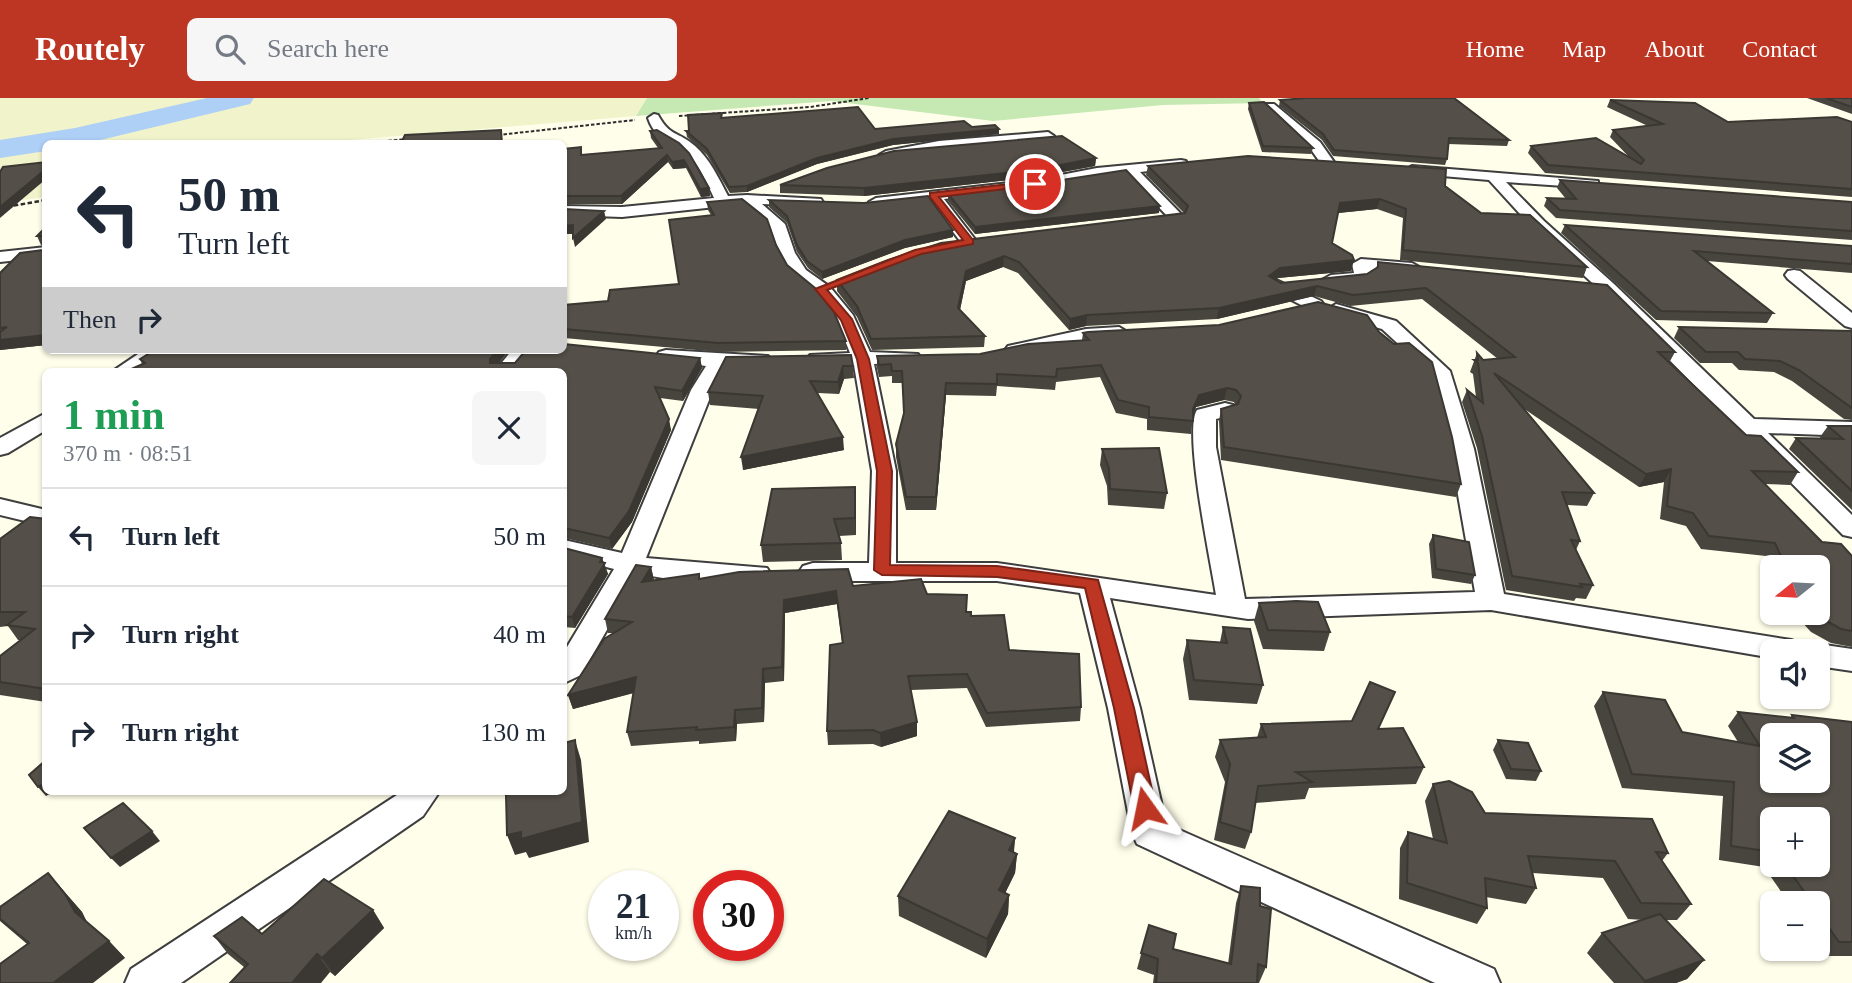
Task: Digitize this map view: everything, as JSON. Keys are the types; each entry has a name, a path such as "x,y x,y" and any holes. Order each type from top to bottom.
{"street":[{"path":"1270,106 1334,163 1311,161"},
{"path":"654,118 659,131 680,138 695,151 724,202"},
{"path":"876,158 939,145 1048,136"},
{"path":"864,203 1129,169 1200,163"},
{"path":"1395,168 1611,186"},
{"path":"1129,169 1177,218 1159,220"},
{"path":"1494,177 1538,225 1608,288 1852,529"},
{"path":"747,199 779,185"},
{"path":"933,195 975,241 948,245"},
{"path":"747,199 776,223 787,253 799,273 826,286 846,319 863,359 884,471 882,570"},
{"path":"567,211 622,212 747,199 826,202"},
{"path":"1538,225 1565,227"},
{"path":"0,257 42,252"},
{"path":"1271,283 1364,277 1361,264 1424,269"},
{"path":"1794,275 1848,329"},
{"path":"1271,283 1315,305 1389,325 1440,371 1462,449 1491,601"},
{"path":"1582,286 1608,288"},
{"path":"1278,314 1315,305"},
{"path":"1650,329 1677,329"},
{"path":"993,354 1086,335 1138,332"},
{"path":"128,368 151,354"},
{"path":"508,368 520,354"},
{"path":"641,354 719,361 928,358"},
{"path":"567,670 630,565 702,390 719,361"},
{"path":"1225,410 1205,415 1204,446 1232,607"},
{"path":"0,448 42,422"},
{"path":"1749,426 1852,429"},
{"path":"0,507 42,517"},
{"path":"567,549 630,565 705,576 882,570 997,572 1248,609 1491,601 1760,646"},
{"path":"1092,584 1124,708 1150,833 1479,983"},
{"path":"1830,657 1852,660"},
{"path":"146,983 411,806 420,795"}],"path":[{"path":"499,135 654,118 810,107 869,98"},
{"path":"397,140 421,138"},
{"path":"0,208 42,201"}],"green space":[{"path":"0,98 647,98 636,116 351,140 42,140 42,197 0,203"},
{"path":"647,98 1259,98 1263,103 1163,105 993,121 831,101 636,116"}],"building":[{"path":"1454,98 1509,140 1449,138 1447,159 1334,150 1323,134 1280,100"},
{"path":"1826,98 1852,98 1852,107"},
{"path":"1610,100 1695,103 1728,122 1837,117 1852,122 1852,189 1548,165 1531,146 1596,138 1641,164 1644,160 1613,130 1663,124"},
{"path":"1264,102 1313,148 1263,146 1249,103"},
{"path":"858,107 875,129 964,121 972,127 995,125 999,129 893,139 817,158 747,186 729,187 707,149 686,131 689,131 688,115 722,113 721,118"},
{"path":"501,130 502,140 402,140 405,135"},
{"path":"657,130 679,143 689,153 709,188 700,189 684,160 672,162 667,155 621,196 567,196 567,149 581,147 581,155 662,148 650,131"},
{"path":"1062,136 1096,158 1035,170 864,188 780,185 827,168 894,151"},
{"path":"1248,156 1446,169 1445,186 1481,213 1530,215 1587,267 1403,250 1406,209 1380,199 1340,203 1332,243 1352,255 1354,260 1280,268 1269,276 1281,283 1367,274 1378,267 1378,262 1607,285 1675,352 1658,352 1746,435 1761,436 1798,472 1752,471 1822,542 1841,544 1852,556 1852,631 1830,623 1830,555 1780,555 1775,543 1709,536 1693,513 1667,506 1671,469 1646,474 1494,373 1594,493 1562,492 1580,541 1571,540 1593,585 1580,584 1582,587 1512,576 1482,436 1467,390 1483,403 1478,363 1474,360 1478,360 1477,353 1483,360 1515,357 1426,288 1353,295 1317,286 1219,308 1087,315 1070,319 1019,262 1004,256 966,271 958,308 985,336 871,339 857,306 837,280 941,243 1185,213 1188,206 1148,166"},
{"path":"42,162 42,172 0,207 0,172 3,167"},
{"path":"1126,170 1160,206 975,227 948,194 1036,184"},
{"path":"1560,180 1852,202 1852,231 1560,210 1547,198 1576,199"},
{"path":"928,196 953,230 905,240 822,272 807,261 797,245 787,216 769,200 864,203"},
{"path":"742,199 767,219 776,245 787,265 815,288 834,312 846,341 718,343 567,329 567,305 608,301 610,290 679,284 669,220 714,215 707,202"},
{"path":"567,209 604,211 573,238 573,225 567,226"},
{"path":"1565,225 1852,246 1852,264 1694,251 1773,313 1661,311"},
{"path":"42,250 42,335 0,340 0,332 7,327 0,328 0,273 20,253"},
{"path":"1318,302 1367,315 1379,332 1394,344 1409,343 1432,362 1452,437 1461,484 1224,447 1221,409 1238,404 1241,396 1236,390 1227,388 1199,395 1193,409 1193,421 1149,417 1149,407 1118,400 1101,365 1057,369 1056,377 997,374 997,384 946,383 936,497 906,497 896,444 904,413 902,371 892,371 891,364 879,365 877,356 980,354 1028,344 1089,340 1083,333 1088,332 1219,325"},
{"path":"1679,327 1852,331 1852,408 1799,370 1780,361 1745,359 1738,352 1706,352"},
{"path":"567,344 700,358 682,391 655,387 669,419 629,511 609,538 567,529 567,368 134,368 145,363 140,359 148,354 494,354 490,363 515,363 523,354 567,354"},
{"path":"851,355 853,366 843,366 838,382 810,381 843,437 741,457 763,396 708,392 726,357"},
{"path":"1828,426 1852,426 1852,491 1796,438 1843,439"},
{"path":"1159,448 1167,493 1110,489 1109,469 1102,449"},
{"path":"855,487 855,518 834,519 841,543 761,545 772,489"},
{"path":"30,517 42,518 42,688 0,682 0,656 35,629 7,625 25,612 0,612 0,539"},
{"path":"1433,535 1469,542 1475,575 1436,569"},
{"path":"567,549 602,558 600,562 605,563 572,617 567,616"},
{"path":"636,565 651,567 642,582 699,574 699,579 739,572 848,569 853,586 921,579 927,594 967,595 966,612 971,612 971,616 1004,615 1009,650 1079,654 1081,707 987,713 967,674 908,676 917,722 880,733 873,730 827,731 830,645 843,643 836,591 784,600 782,667 763,669 762,708 735,710 734,727 627,732 636,677 568,695 604,639 632,622 605,619"},
{"path":"1318,602 1330,632 1268,630 1259,603"},
{"path":"1223,627 1250,629 1263,685 1194,680 1187,640 1227,643"},
{"path":"1370,682 1395,692 1378,729 1403,728 1424,767 1296,772 1312,782 1258,786 1251,832 1220,822 1230,764 1220,740 1266,737 1261,724 1352,721"},
{"path":"1603,692 1665,700 1682,732 1760,746 1738,712 1852,722 1852,942 1839,942 1830,929 1830,891 1804,891 1794,877 1830,877 1830,807 1760,807 1760,850 1731,846 1734,782 1632,774"},
{"path":"575,740 582,822 521,839 521,832 507,835 506,795 567,795 567,742"},
{"path":"1498,740 1528,743 1541,771 1511,769"},
{"path":"42,764 42,784 38,787 29,775"},
{"path":"1449,781 1472,792 1485,813 1652,819 1668,853 1656,852 1691,904 1641,903 1615,861 1528,856 1536,888 1485,878 1487,908 1407,883 1408,832 1447,843 1433,784"},
{"path":"123,803 152,831 111,858 84,828"},
{"path":"949,811 1015,838 1009,850 1017,854 999,890 1009,895 987,939 898,896"},
{"path":"48,873 75,912 109,941 53,983 0,983 0,964 29,943 0,919 0,907"},
{"path":"324,879 373,910 322,958 317,954 292,983 230,983 248,964 214,936 242,917 262,934"},
{"path":"1241,886 1260,888 1260,906 1271,909 1266,967 1258,964 1257,983 1156,983 1158,959 1141,953 1149,925 1176,934 1173,949 1231,964"},
{"path":"1660,914 1704,960 1645,981 1602,933"}],"waterway":[{"path":"56,140 241,98"},
{"path":"0,149 42,142"}],"route":[{"path":"1035,184 933,195 969,242 938,246 881,264 820,289 846,319 863,359 884,471 882,570 997,572 1092,584 1124,708 1145,808"}]}
